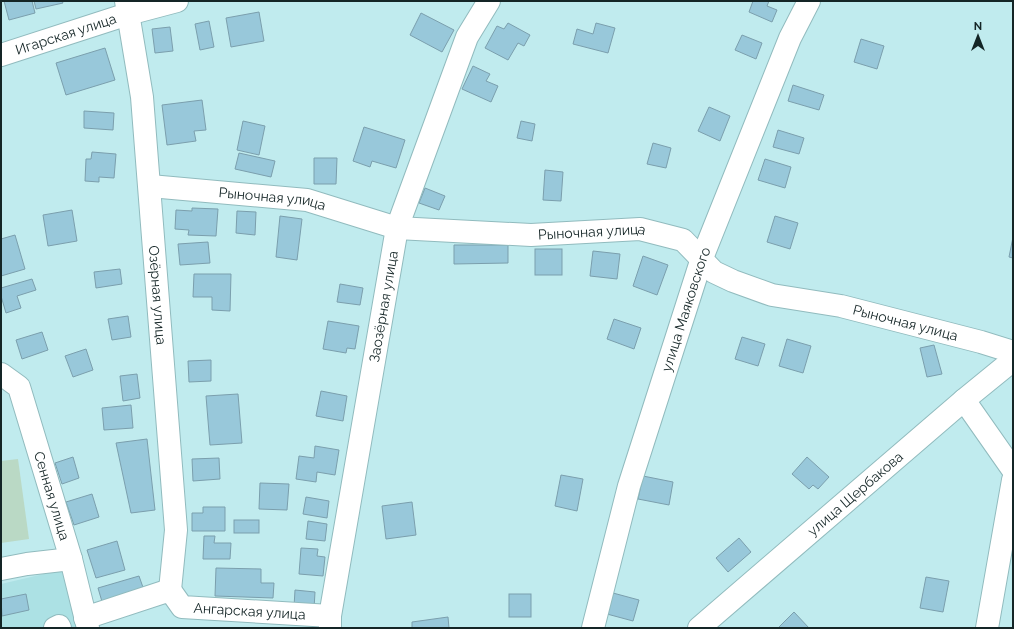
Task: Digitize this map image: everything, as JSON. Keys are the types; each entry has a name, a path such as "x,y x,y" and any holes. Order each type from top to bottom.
{"street":[{"name":"Игарская улица","path":"1,55 127,7 177,1"},
{"name":"Заозёрная улица","path":"330,622 397,228 467,37 489,1"},
{"name":"улица Маяковского","path":"593,628 629,486 702,258 790,38 809,1"},
{"name":"Озёрная улица","path":"127,7 142,97 176,530 170,590"},
{"name":"Рыночная улица","path":"150,186 307,200 397,228 531,235 640,229 682,240 702,258 714,272 733,281 772,295 841,306 981,342 1013,352"},
{"name":"улица Щербакова","path":"699,628 964,400 1013,360"},
{"name":"Сенная улица","path":"1,374 19,387 71,559 87,623"},
{"path":"964,400 1013,470"},
{"path":"987,628 1013,480"},
{"path":"1,569 27,564 71,559"},
{"name":"Ангарская улица","path":"170,590 182,607 330,622"},
{"path":"87,623 170,590"},
{"path":"55,628 59,626 60,628"}],"shaded area":[{"path":"65,569 78,628 1,628 1,584"}],"green space":[{"path":"18,459 29,539 1,543 1,461"}],"building":[{"path":"4,1 32,1 35,13 9,20"},
{"path":"34,1 62,1 63,3 36,9"},
{"path":"753,1 769,1 767,6 777,10 772,22 749,12"},
{"path":"259,12 264,41 231,47 226,18"},
{"path":"421,13 454,30 442,52 410,35"},
{"path":"209,21 214,47 200,50 195,24"},
{"path":"508,23 530,35 524,46 518,43 508,60 485,48 497,26 504,29"},
{"path":"596,23 615,28 608,53 573,44 577,29 593,34"},
{"path":"170,27 173,51 155,53 152,29"},
{"path":"742,35 762,43 756,59 735,50"},
{"path":"861,39 884,46 877,69 854,62"},
{"path":"105,48 115,80 66,95 56,63"},
{"path":"473,66 490,74 486,81 498,86 491,102 462,89"},
{"path":"793,85 824,95 819,110 788,101"},
{"path":"202,100 206,130 194,131 196,141 167,145 162,105"},
{"path":"709,107 730,116 720,141 698,131"},
{"path":"84,111 114,113 113,130 84,128"},
{"path":"243,121 265,126 259,155 237,150"},
{"path":"521,121 535,124 532,141 517,138"},
{"path":"364,127 405,140 396,168 372,161 370,167 353,161"},
{"path":"778,130 804,138 799,154 773,147"},
{"path":"653,143 671,148 666,168 647,164"},
{"path":"92,152 116,154 114,178 99,177 99,182 85,181 86,159 91,159"},
{"path":"239,153 275,161 271,177 235,169"},
{"path":"314,158 337,158 336,184 314,184"},
{"path":"765,159 791,167 785,188 758,180"},
{"path":"545,170 563,172 561,201 543,200"},
{"path":"425,188 445,196 439,210 419,203"},
{"path":"192,208 218,209 216,236 188,235 189,230 175,229 176,210 192,211"},
{"path":"72,210 77,241 48,246 43,215"},
{"path":"237,211 256,212 255,235 236,233"},
{"path":"280,216 302,219 297,260 276,257"},
{"path":"775,216 798,223 790,249 767,242"},
{"path":"15,235 25,269 1,276 1,239"},
{"path":"1013,237 1013,258 1009,257"},
{"path":"208,242 210,263 180,265 178,244"},
{"path":"454,245 508,245 508,263 454,264"},
{"path":"535,249 562,249 562,275 535,275"},
{"path":"593,251 620,254 617,279 590,276"},
{"path":"643,256 668,265 657,295 633,286"},
{"path":"120,269 122,284 96,288 94,272"},
{"path":"194,274 231,274 230,311 212,310 212,297 193,297"},
{"path":"32,279 36,290 17,296 21,308 6,313 1,296 1,288"},
{"path":"340,284 363,288 360,305 337,302"},
{"path":"128,316 131,337 112,340 108,319"},
{"path":"614,319 641,328 634,349 607,339"},
{"path":"328,321 359,326 355,349 347,348 346,353 323,349"},
{"path":"42,332 48,350 22,359 16,340"},
{"path":"742,337 765,344 758,366 735,359"},
{"path":"787,339 811,346 803,373 779,366"},
{"path":"934,345 942,374 927,377 920,348"},
{"path":"86,349 93,370 73,377 65,356"},
{"path":"211,360 211,381 189,382 188,361"},
{"path":"137,374 140,398 123,401 120,376"},
{"path":"321,391 347,396 343,421 316,416"},
{"path":"238,394 242,443 210,445 206,396"},
{"path":"131,405 133,428 104,430 102,408"},
{"path":"147,439 155,510 131,513 116,443"},
{"path":"315,446 339,450 335,475 317,472 316,482 296,479 299,456 314,458"},
{"path":"73,457 79,478 62,484 55,463"},
{"path":"807,457 829,477 818,489 813,485 809,489 792,474"},
{"path":"219,458 220,479 193,481 192,459"},
{"path":"561,475 583,479 577,511 555,506"},
{"path":"643,476 673,482 669,505 638,499"},
{"path":"260,483 289,484 287,510 259,509"},
{"path":"92,494 99,517 74,525 66,502"},
{"path":"306,497 329,501 327,518 303,514"},
{"path":"412,502 416,535 386,539 382,506"},
{"path":"203,507 225,507 225,531 192,531 192,513 203,513"},
{"path":"234,520 259,520 259,533 234,533"},
{"path":"308,521 327,524 325,541 306,539"},
{"path":"204,536 215,536 214,543 231,543 230,559 203,559"},
{"path":"739,538 751,552 728,572 716,558"},
{"path":"117,541 125,570 96,578 87,550"},
{"path":"301,548 318,549 317,556 325,557 323,576 299,574"},
{"path":"216,568 261,569 261,583 274,583 273,598 215,596"},
{"path":"139,576 145,593 103,605 98,588"},
{"path":"926,577 949,581 943,612 920,608"},
{"path":"295,590 315,592 314,609 294,607"},
{"path":"613,593 639,600 633,621 607,614"},
{"path":"26,594 29,610 2,616 1,599"},
{"path":"509,594 531,594 531,617 509,617"},
{"path":"794,612 809,628 778,628"},
{"path":"448,617 449,628 412,628 412,622"}]}
